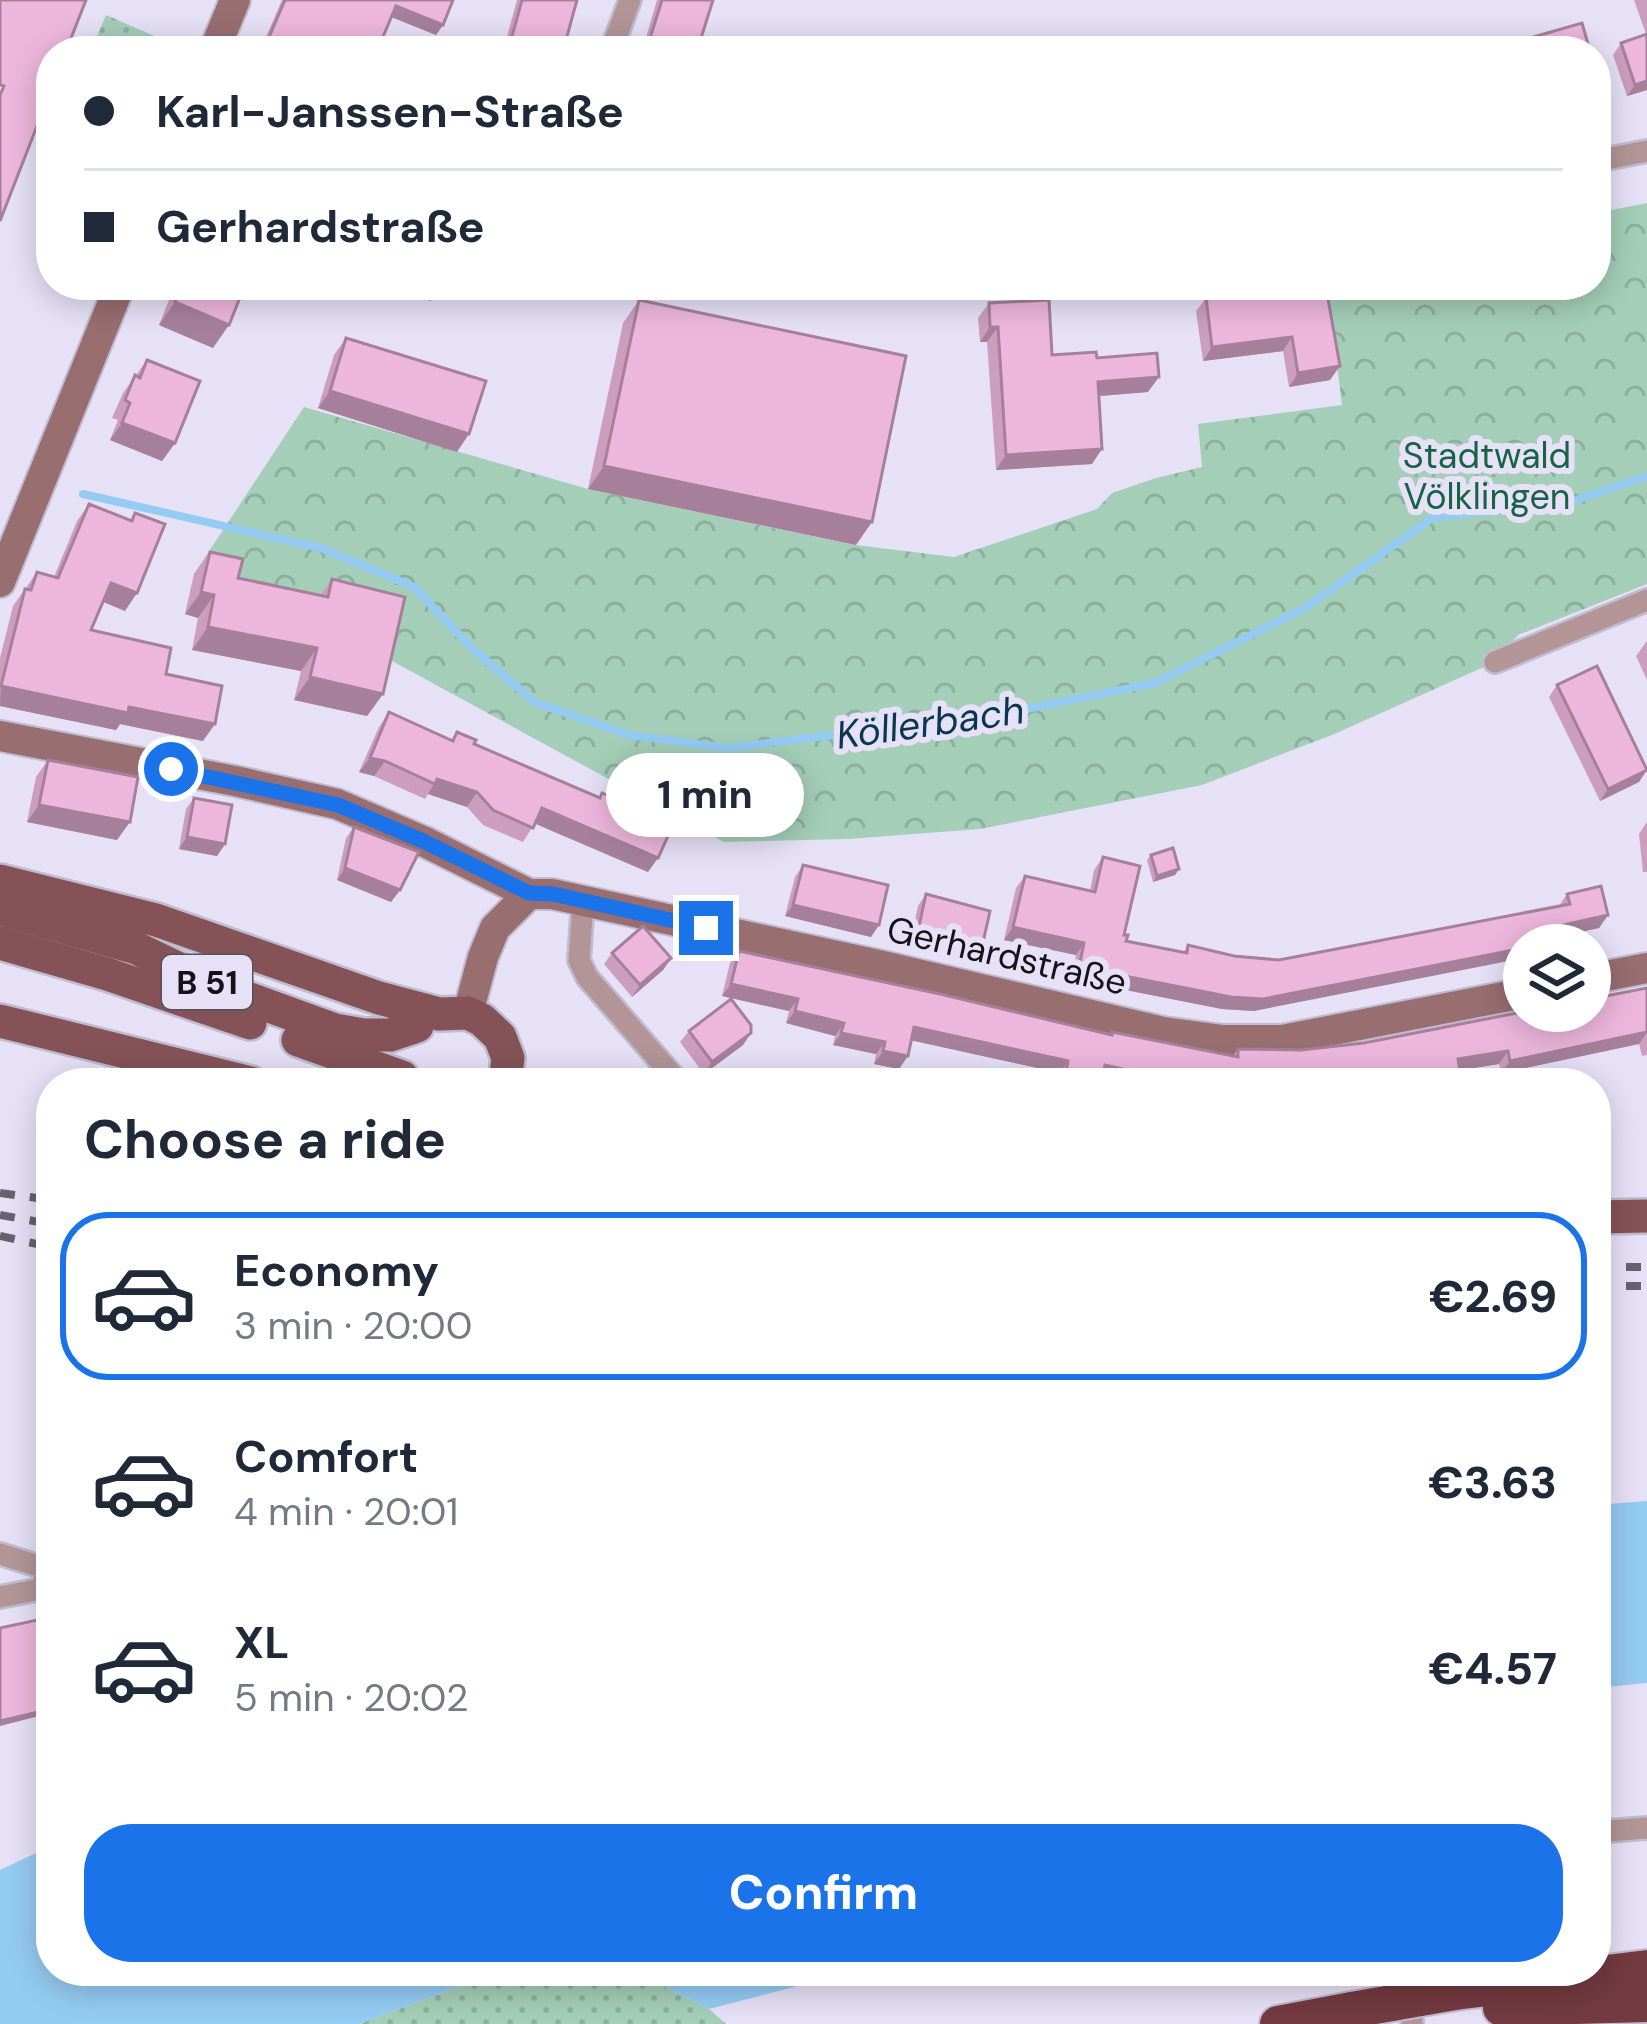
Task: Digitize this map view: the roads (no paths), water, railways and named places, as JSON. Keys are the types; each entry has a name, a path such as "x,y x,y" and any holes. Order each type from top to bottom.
{"highway":[{"path":"1611,1974 1647,1968"},
{"path":"1282,2024 1542,1986"},
{"path":"1455,2001 1647,2004"}],"main road":[{"path":"0,881 156,920 442,1018 482,1020 500,1037 511,1068"},
{"name":"B 51","path":"0,909 136,947 218,987 334,1030 390,1035 442,1018"},
{"name":"B 51","path":"0,943 107,974 370,1068"},
{"path":"403,1068 405,1045 442,1018"},
{"path":"0,1021 190,1068"},
{"path":"1611,1217 1647,1216"}],"street":[{"path":"616,36 630,0"},
{"path":"1611,158 1647,151"},
{"path":"0,582 114,300"},
{"path":"1495,662 1647,600"},
{"name":"Gerhardstraße","path":"0,736 338,805 529,893 553,894 1164,1031 1222,1040 1282,1040 1503,997"},
{"path":"442,1018 483,957 495,928 529,893"},
{"path":"583,901 579,960 586,977 666,1068"},
{"path":"1611,975 1647,968"},
{"path":"0,1554 36,1566"},
{"path":"0,1597 36,1589"},
{"path":"1611,1831 1647,1828"},
{"path":"1409,1986 1412,2024"}],"water":[{"path":"1647,1501 1647,1683 1611,1687 1611,1504"},
{"path":"36,1853 36,1986 459,1986 359,2024 0,2024 0,1870"},
{"path":"663,1986 797,1986 709,2009"}],"waterway":[{"name":"Köllerbach","path":"83,494 321,548 414,587 471,647 534,702 629,735 726,748 992,716 1155,683 1305,608 1434,517 1561,505 1647,476"}],"railway":[{"path":"0,1193 36,1198"},
{"path":"0,1215 36,1221"},
{"path":"0,1236 36,1244"},
{"path":"1611,1267 1647,1267"},
{"path":"1611,1286 1647,1286"}],"park label":[{"name":"Stadtwald Völklingen","path":"1487,476"}]}
